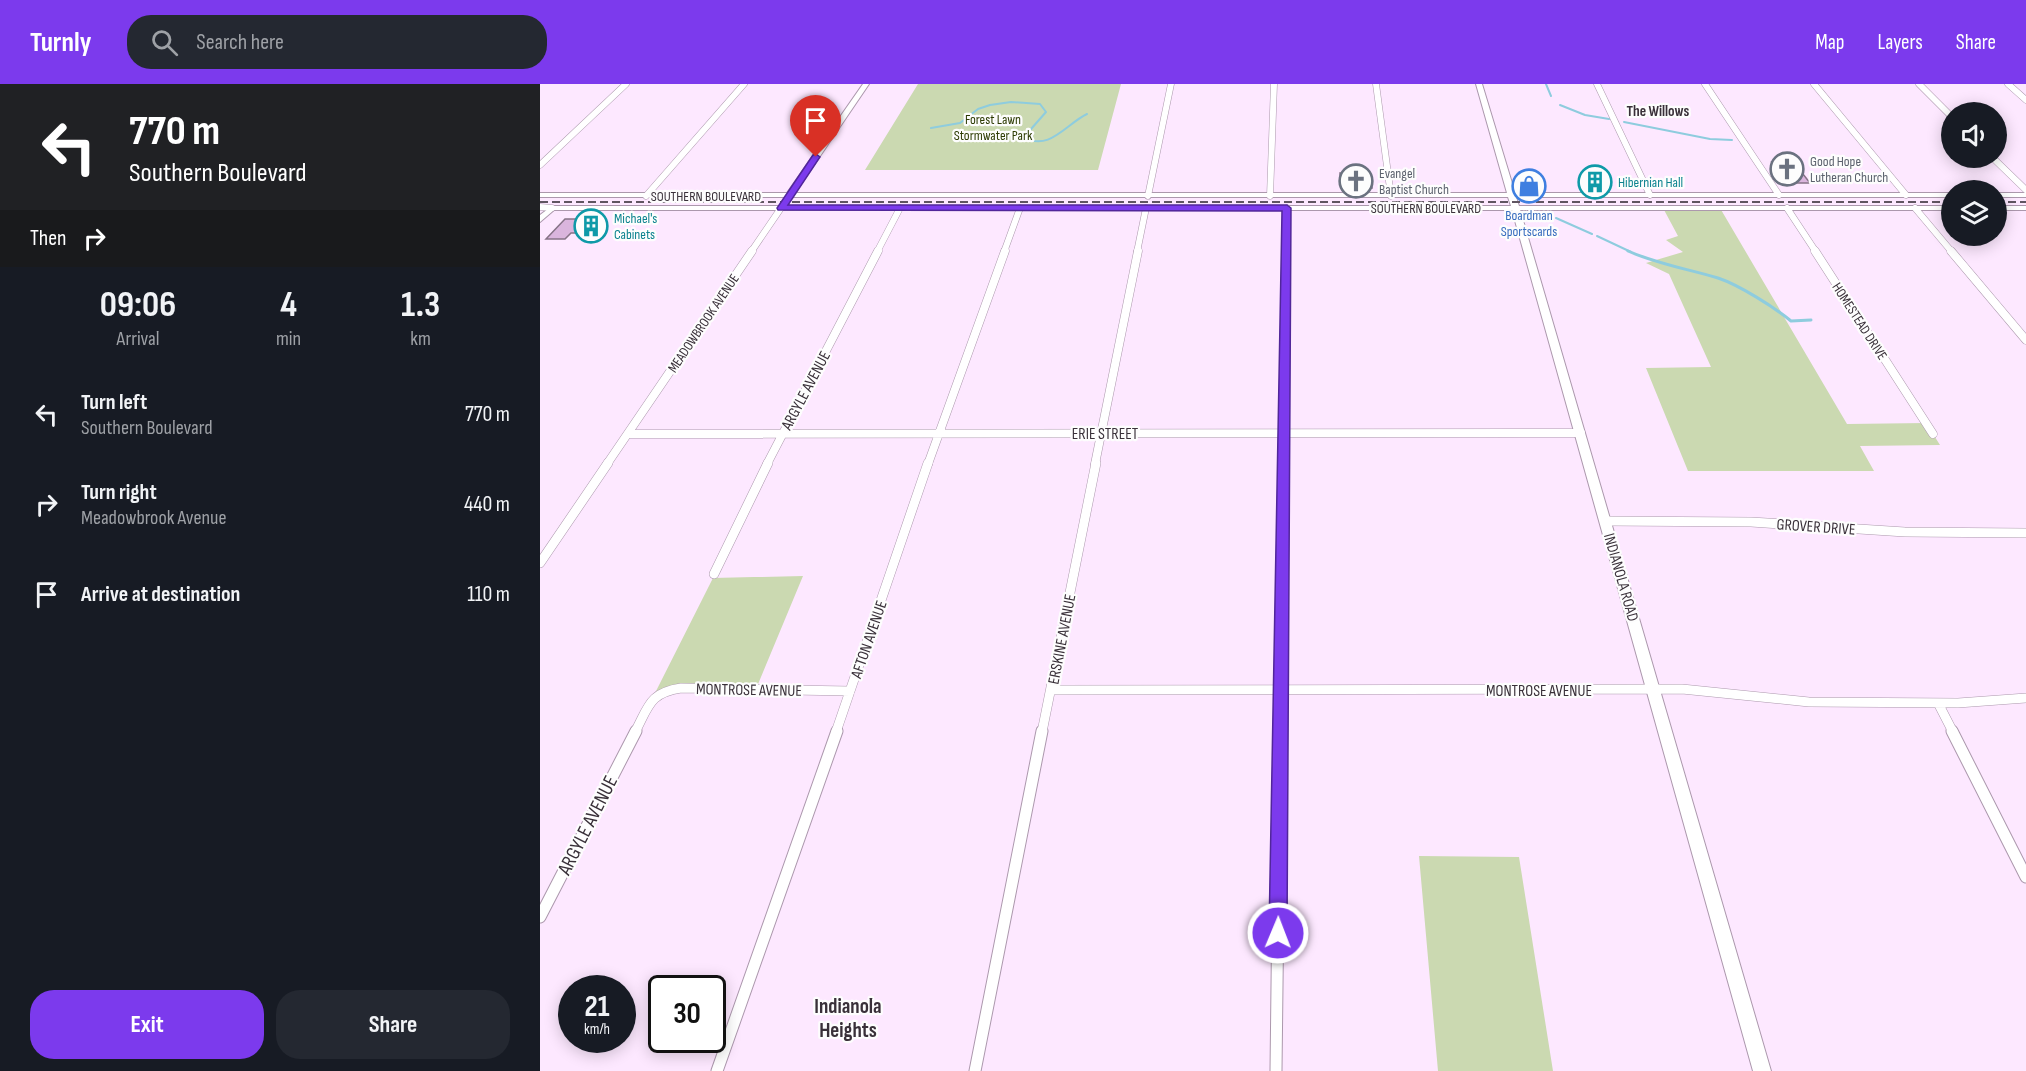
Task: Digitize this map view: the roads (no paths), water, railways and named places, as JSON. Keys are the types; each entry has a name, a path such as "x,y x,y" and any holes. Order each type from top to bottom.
{"street":[{"path":"540,165 626,84"},
{"path":"646,195 744,84"},
{"name":"MEADOWBROOK AVENUE","path":"540,563 866,84"},
{"path":"1148,196 1171,84"},
{"path":"1270,196 1274,84"},
{"path":"1376,84 1391,195"},
{"name":"INDIANOLA ROAD","path":"1479,84 1581,433 1762,1071"},
{"path":"1597,84 1650,195"},
{"path":"1706,84 1779,195"},
{"path":"1814,84 1906,195"},
{"path":"1918,84 1941,106"},
{"path":"2008,84 2026,100"},
{"path":"2003,168 2026,190"},
{"name":"SOUTHERN BOULEVARD","path":"540,195 1391,195 1514,201 1787,208 1941,208"},
{"name":"SOUTHERN BOULEVARD","path":"540,207 1287,208 1650,195 1941,195"},
{"path":"2007,195 2026,195"},
{"path":"540,220 552,208"},
{"name":"ARGYLE AVENUE","path":"714,574 782,434 900,208"},
{"name":"AFTON AVENUE","path":"717,1071 938,434 1020,208"},
{"name":"ERSKINE AVENUE","path":"975,1071 1146,208"},
{"path":"1276,1071 1287,208"},
{"name":"HOMESTEAD DRIVE","path":"1787,208 1933,434"},
{"path":"1915,208 2026,340"},
{"path":"2007,208 2026,208"},
{"name":"ERIE STREET","path":"628,434 1581,433"},
{"name":"GROVER DRIVE","path":"1606,521 1751,522 1905,532 2026,533"},
{"name":"MONTROSE AVENUE","path":"651,701 669,690 681,688 850,691"},
{"name":"MONTROSE AVENUE","path":"1051,690 1654,690 1711,691 1809,702 1938,703 2026,698"},
{"name":"ARGYLE AVENUE","path":"540,917 651,701"},
{"path":"1938,703 2026,876"}],"waterway":[{"path":"1546,84 1551,96"},
{"path":"931,128 960,123 978,109 990,105 1011,102 1040,104 1046,112 1024,137 1033,141 1041,141 1057,135 1087,114"},
{"path":"1560,105 1585,115 1609,119"},
{"path":"1624,122 1710,139 1732,140"},
{"path":"1556,218 1592,234"},
{"path":"1597,236 1631,252"},
{"path":"1628,251 1726,281 1756,297 1791,321 1811,320"}],"railway":[{"path":"540,202 1941,202"},
{"path":"2007,202 2026,202"}],"place":[{"name":"Good Hope Lutheran Church","path":"1787,169"},
{"name":"Evangel Baptist Church","path":"1356,181"},
{"name":"Hibernian Hall","path":"1595,182"},
{"name":"Boardman Sportscards","path":"1529,186"},
{"name":"Michael's Cabinets","path":"591,226"}],"district":[{"name":"The Willows","path":"1658,111"},
{"name":"Indianola Heights","path":"848,1018"}],"park label":[{"name":"Forest Lawn Stormwater Park","path":"993,128"}]}
